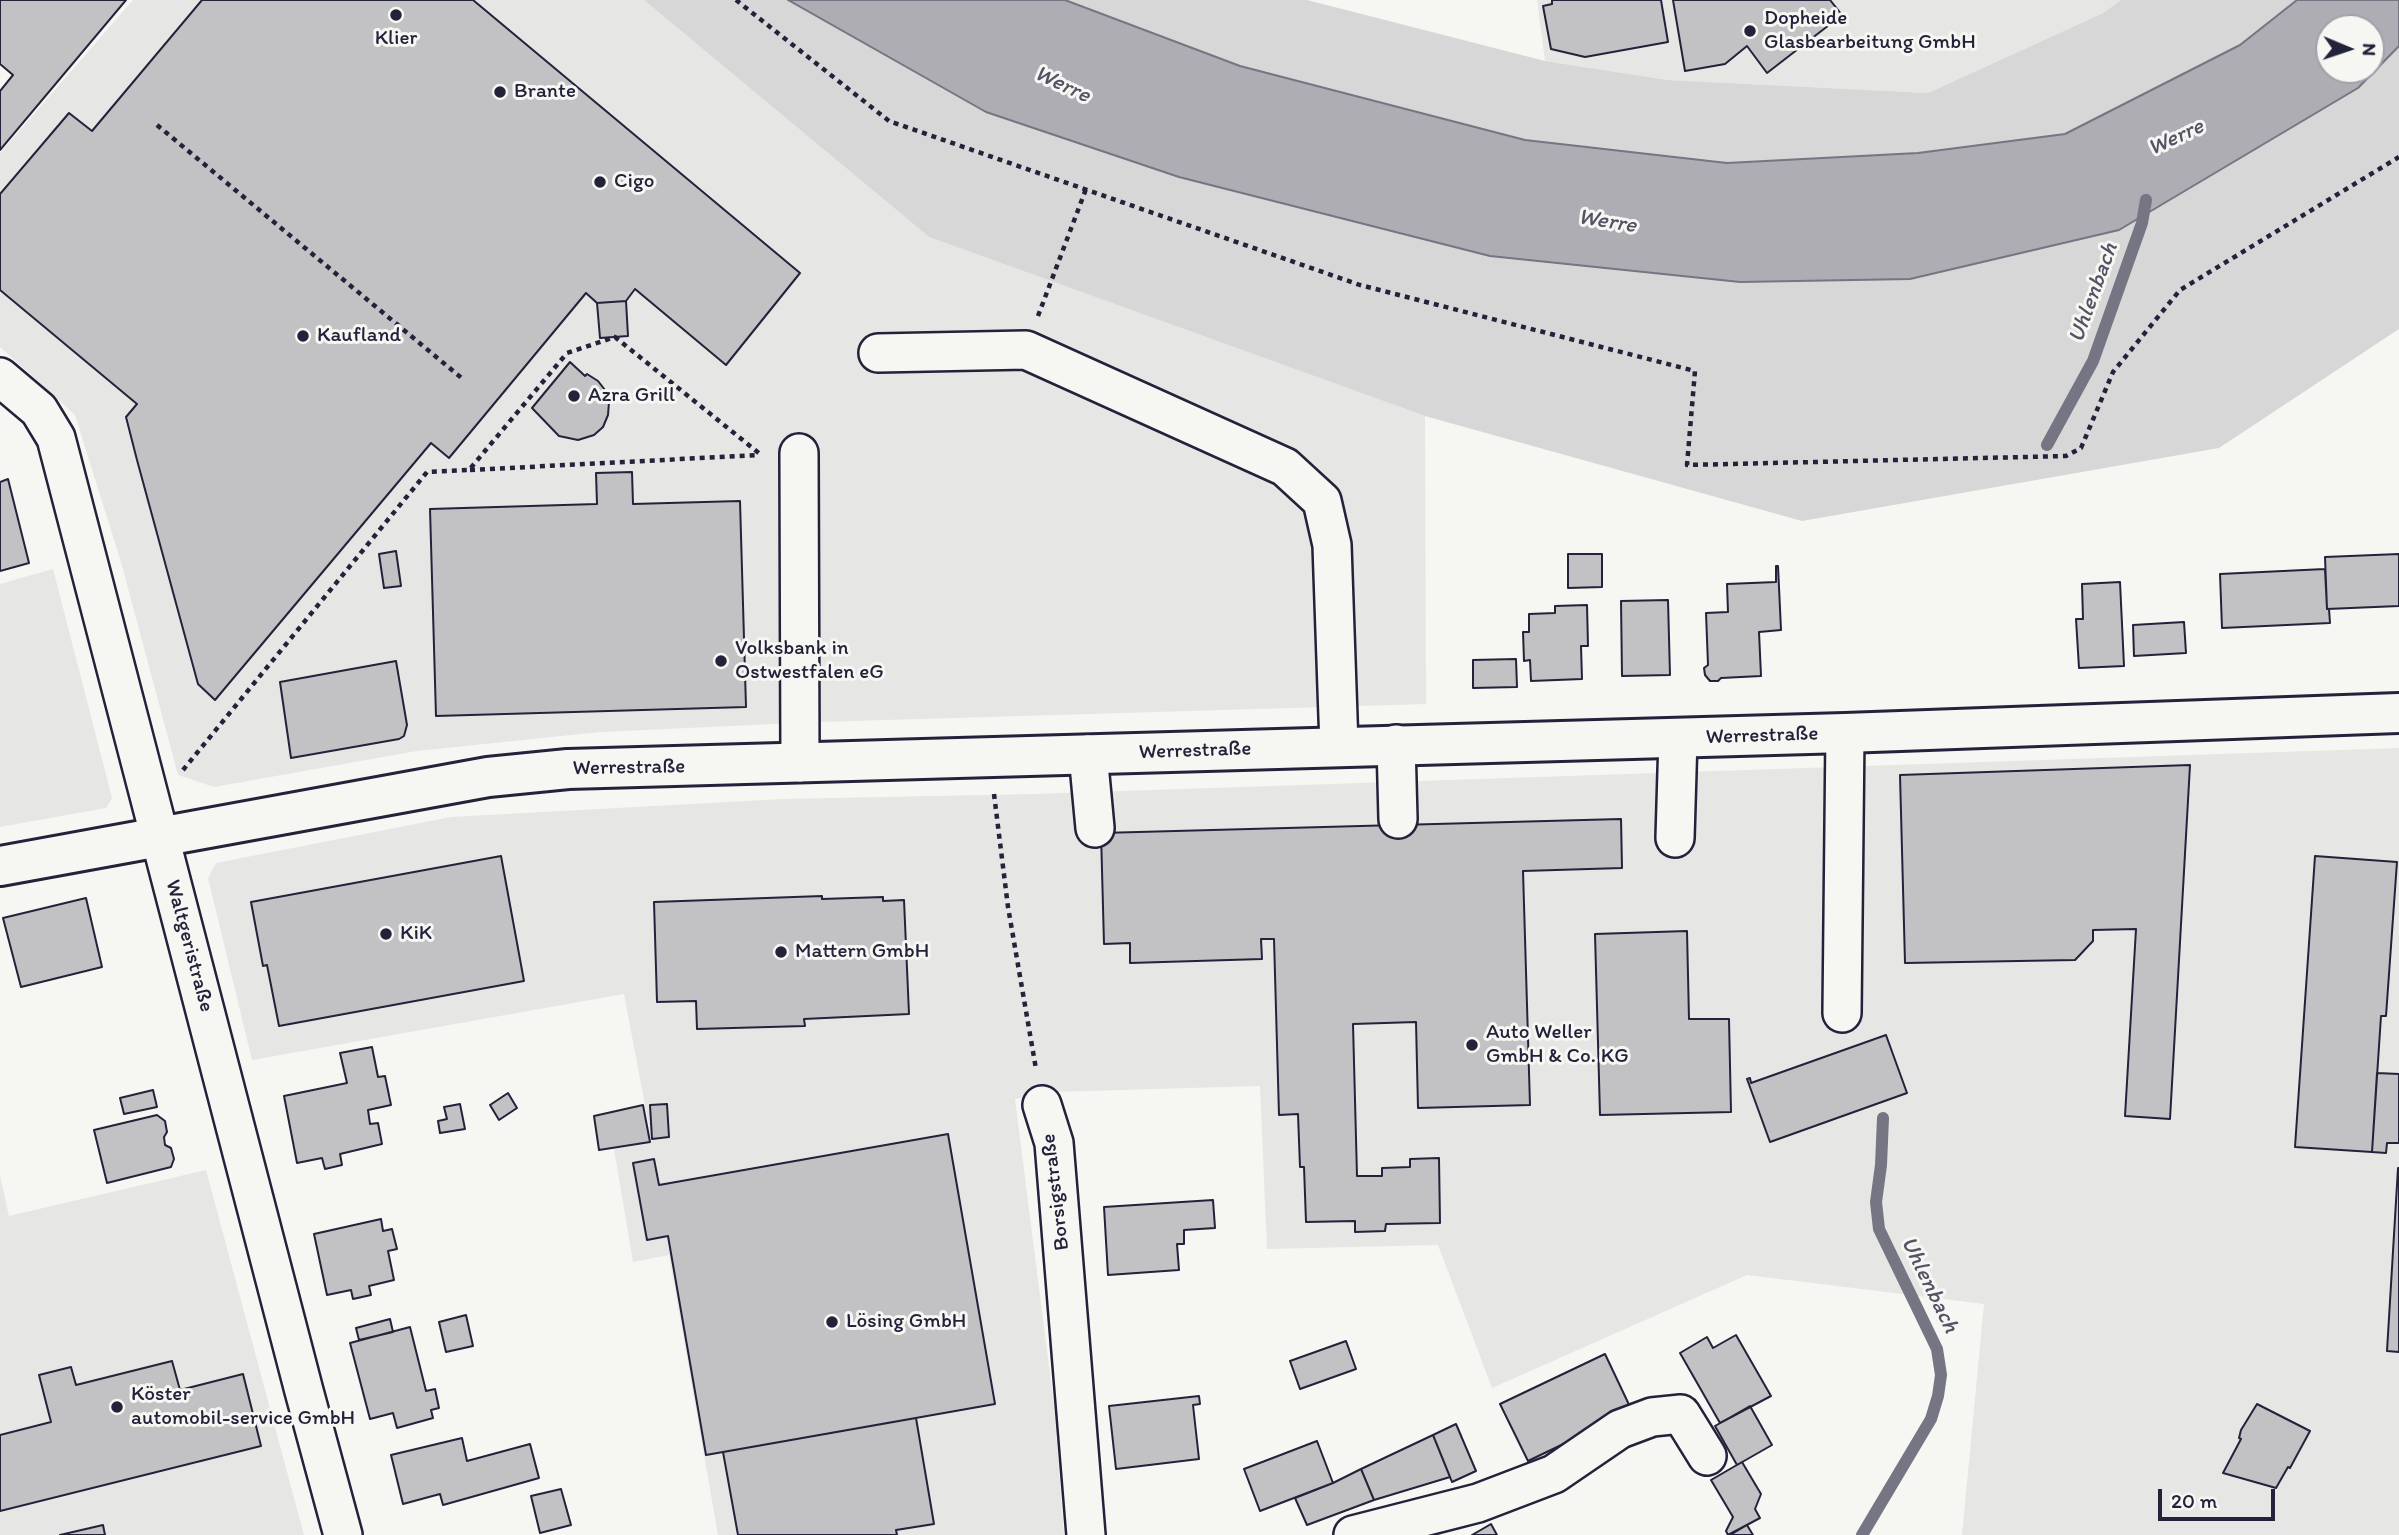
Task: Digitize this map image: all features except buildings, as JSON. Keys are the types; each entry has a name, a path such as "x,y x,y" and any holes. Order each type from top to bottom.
{"main road":[{"name":"Werrestraße","path":"0,866 157,822 488,777 568,769 1845,733 2399,713"}],"street":[{"path":"878,353 1026,350 1285,467 1322,501 1332,545 1339,746"},
{"name":"Waltgeristraße","path":"0,377 39,410 56,438 304,1391 337,1534"},
{"path":"799,453 800,764"},
{"path":"1842,1013 1845,733"},
{"path":"1675,838 1678,738"},
{"path":"1396,744 1398,819"},
{"path":"1088,754 1095,828"},
{"name":"Borsigstraße","path":"1041,1105 1055,1143 1086,1535"},
{"path":"1353,1535 1478,1503 1555,1474 1620,1429 1652,1417 1681,1414 1707,1457"}],"path":[{"path":"736,0 889,121 1360,285 1695,371 1687,465 2066,456 2081,448 2113,372 2180,290 2399,157"},
{"path":"158,125 464,380"},
{"path":"1026,350 1086,190"},
{"path":"470,470 567,353 615,337 760,454"},
{"path":"157,822 427,472 760,454"},
{"path":"760,454 760,468"},
{"name":"Borsigstraße","path":"996,811 1008,907 1041,1105"}],"shaded area":[{"path":"133,0 644,0 929,237 1425,416 1426,704 819,722 600,732 417,751 214,787 178,775 121,562 75,415 0,347 0,153"},
{"path":"644,0 788,0 986,112 1490,256 1740,282 1910,279 2358,88 2362,84 2385,84 2385,60 2399,46 2399,329 2219,448 1802,521 1425,416 929,237"},
{"path":"1065,0 1307,0 1545,61 1668,80 1928,93 2103,13 2121,0 2297,0 2240,45 2065,134 1918,153 1727,163 1525,140 1240,66"},
{"path":"1537,0 2121,0 2103,13 1928,93 1668,80 1545,61"},
{"path":"53,569 112,798 106,808 0,827 0,584"},
{"path":"2399,748 2399,1535 1962,1535 1984,1304 1747,1275 1492,1388 1438,1245 1267,1249 1260,1086 1052,1092 1015,1099 1054,1406 1064,1535 718,1535 669,1255 633,1262 614,1149 652,1142 624,994 252,1060 208,878 216,863 451,817 783,799 1034,794"},
{"path":"206,1170 304,1535 0,1535 0,1175 9,1216"}],"water":[{"name":"Werre","path":"788,0 1065,0 1240,66 1525,140 1727,163 1918,153 2065,134 2240,45 2297,0 2399,0 2399,46 2385,60 2385,14 2315,14 2315,84 2362,84 2119,230 1910,279 1740,282 1490,256 1179,177 986,112"}],"waterway":[{"name":"Uhlenbach","path":"2047,445 2093,361 2142,223 2146,200"},
{"name":"Uhlenbach","path":"1862,1535 1931,1419 1941,1375 1937,1349 1879,1229 1876,1202 1883,1118"}],"place":[{"name":"Klier","path":"396,15"},
{"name":"Dopheide Glasbearbeitung GmbH","path":"1750,31"},
{"name":"Brante","path":"500,92"},
{"name":"Cigo","path":"600,182"},
{"name":"Kaufland","path":"303,336"},
{"name":"Azra Grill","path":"574,396"},
{"name":"Volksbank in Ostwestfalen eG","path":"721,661"},
{"name":"KiK","path":"386,934"},
{"name":"Mattern GmbH","path":"781,952"},
{"name":"Auto Weller GmbH & Co. KG","path":"1472,1045"},
{"name":"Lösing GmbH","path":"832,1322"},
{"name":"Köster automobil-service GmbH","path":"117,1407"}]}
